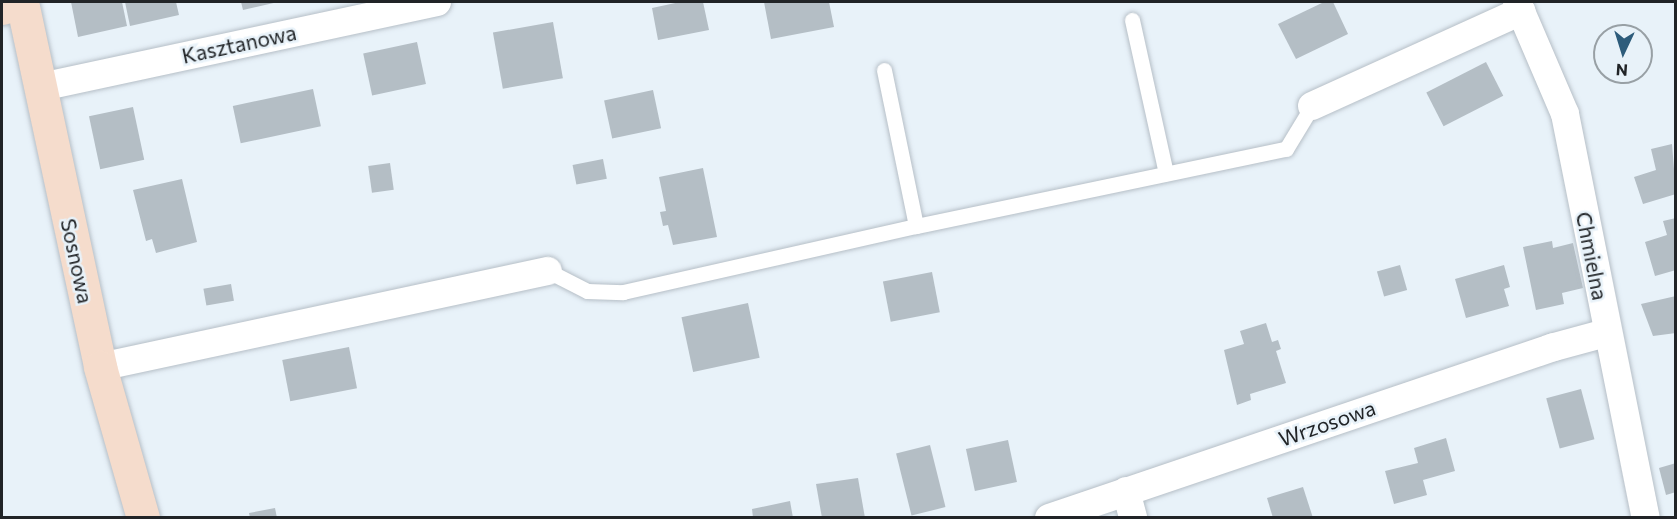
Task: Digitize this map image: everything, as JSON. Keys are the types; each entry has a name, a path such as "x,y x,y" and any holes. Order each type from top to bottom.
{"street":[{"name":"Sosnowa","path":"22,2 99,367 143,518"},
{"path":"2,8 22,2"},
{"name":"Kasztanowa","path":"41,87 437,2"},
{"path":"1312,106 1519,6"},
{"name":"Chmielna","path":"1519,6 1565,114 1606,333 1646,518"},
{"path":"99,367 548,271"},
{"name":"Wrzosowa","path":"1049,518 1130,504 1554,346 1606,333"}],"lane":[{"path":"1132,20 1166,173"},
{"path":"884,70 916,226"},
{"path":"548,271 587,291 623,292 916,226 1286,149 1312,106"}],"building":[{"path":"71,2 122,2 127,26 78,37"},
{"path":"125,2 176,2 179,15 130,26"},
{"path":"241,2 278,2 243,10"},
{"path":"680,2 703,2 709,30 658,40 652,8"},
{"path":"764,2 829,2 834,27 771,39"},
{"path":"1324,2 1333,2 1348,34 1296,59 1278,24"},
{"path":"553,22 563,78 503,89 493,33"},
{"path":"417,42 426,84 372,95 363,53"},
{"path":"1486,62 1503,96 1444,126 1426,92"},
{"path":"313,89 321,126 241,143 233,106"},
{"path":"653,90 661,128 612,139 604,100"},
{"path":"133,107 144,160 100,169 89,116"},
{"path":"1672,144 1676,194 1643,204 1634,177 1656,170 1651,149"},
{"path":"603,159 607,179 576,185 573,165"},
{"path":"390,163 394,190 372,193 368,166"},
{"path":"703,168 717,237 673,245 668,225 663,226 660,212 666,211 659,177"},
{"path":"182,179 197,242 156,253 152,239 146,241 133,190"},
{"path":"1676,218 1676,270 1655,276 1645,242 1667,235 1663,221"},
{"path":"1552,241 1553,248 1573,243 1583,288 1562,293 1564,304 1536,310 1523,247"},
{"path":"1400,265 1407,290 1384,297 1377,272"},
{"path":"1504,265 1510,287 1504,289 1509,306 1466,318 1455,279"},
{"path":"932,272 940,312 891,322 883,282"},
{"path":"231,284 234,301 206,306 203,289"},
{"path":"1676,296 1676,333 1653,336 1641,304"},
{"path":"748,303 760,358 693,372 681,317"},
{"path":"1266,323 1272,342 1278,340 1281,349 1276,351 1286,383 1250,394 1251,400 1237,405 1224,350 1244,344 1240,331"},
{"path":"349,347 357,388 290,401 282,360"},
{"path":"1581,389 1594,439 1560,449 1546,398"},
{"path":"1446,438 1455,471 1423,480 1427,495 1394,504 1385,471 1418,463 1414,448"},
{"path":"1008,440 1017,482 975,491 966,449"},
{"path":"930,445 945,507 912,516 896,453"},
{"path":"1676,463 1676,492 1666,495 1659,468"},
{"path":"858,478 865,518 822,518 816,484"},
{"path":"1303,487 1313,518 1273,518 1267,498"},
{"path":"790,501 793,518 753,518 752,509"},
{"path":"275,508 277,518 250,518 249,513"}]}
